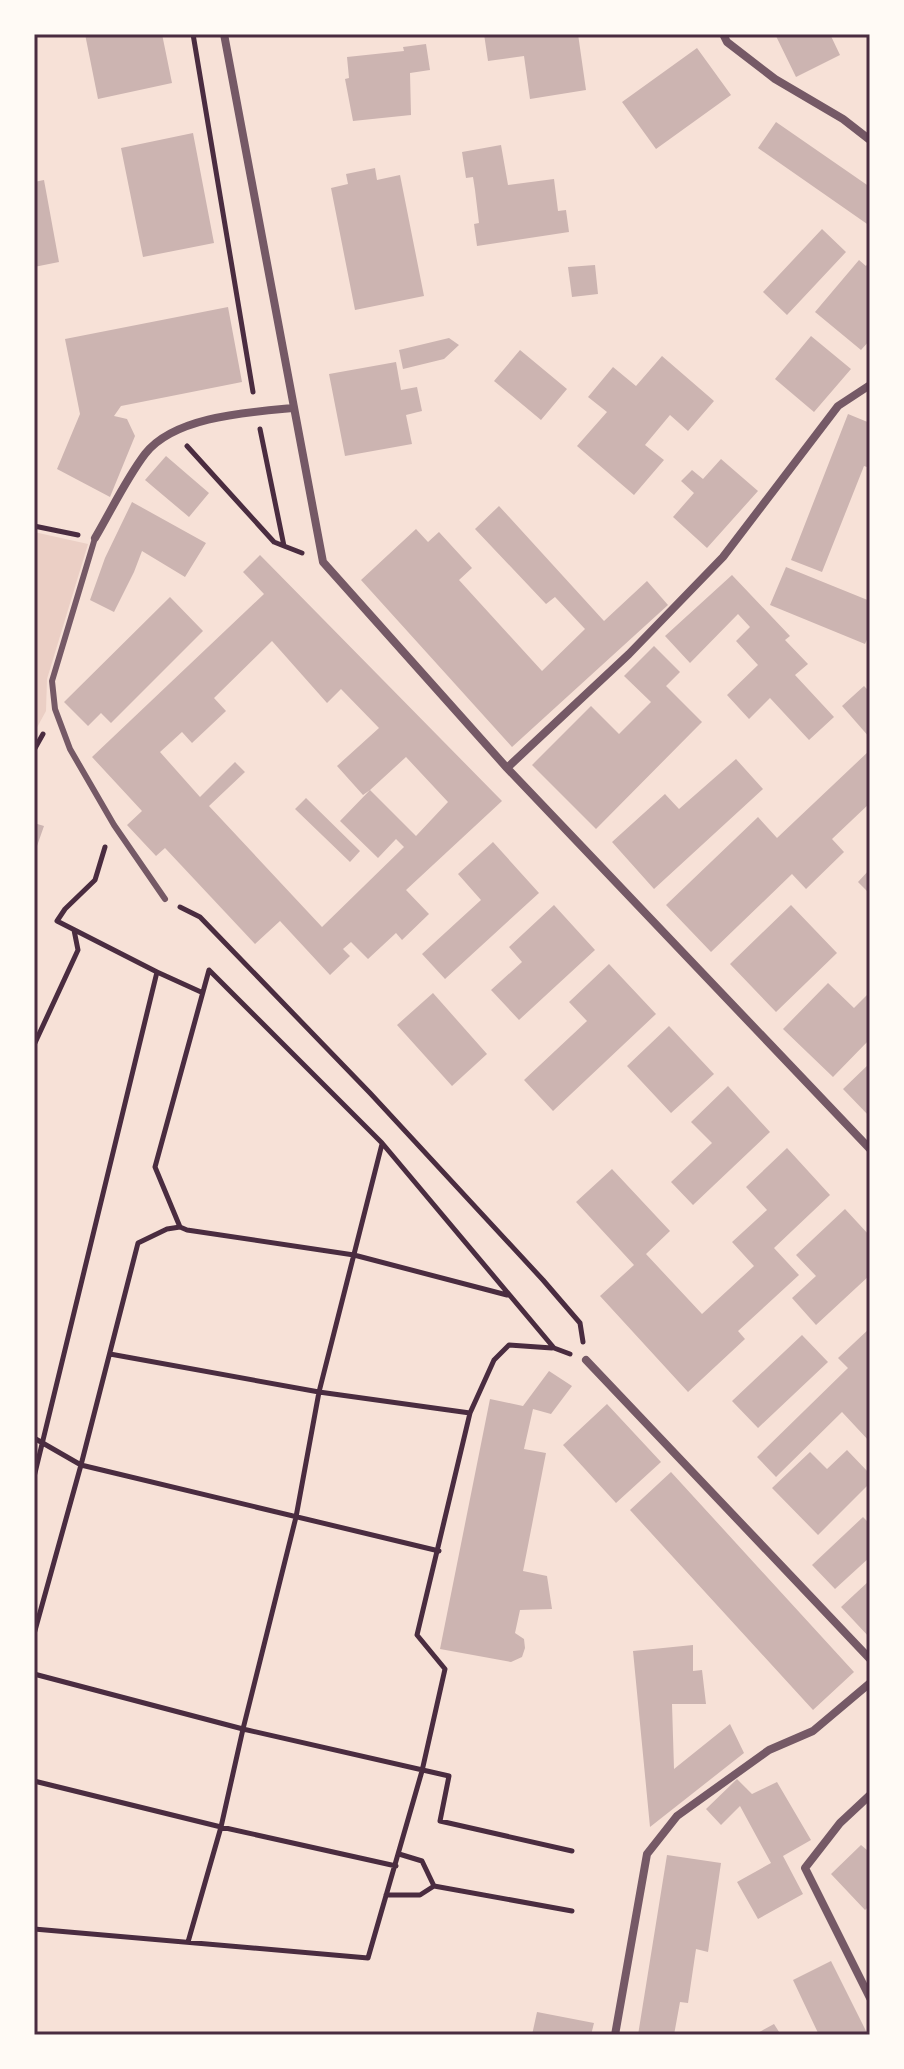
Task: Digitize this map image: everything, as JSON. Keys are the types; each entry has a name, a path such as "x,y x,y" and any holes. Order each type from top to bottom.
{"street":[{"path":"224,34 323,562 507,768 870,1149"},
{"path":"723,34 727,42 775,79 843,119 870,140"},
{"path":"507,768 629,654 723,557 838,406 870,385"},
{"path":"95,538 146,452 173,431 256,411 294,408"},
{"path":"586,1360 870,1659"},
{"path":"615,2035 647,1854 677,1816 769,1750 813,1731 870,1683"},
{"path":"870,1795 840,1823 805,1868 870,1998"}],"lane":[{"path":"95,538 52,681 56,713 70,749 114,825 165,899"}],"path":[{"path":"193,34 256,411 284,546"},
{"path":"173,431 274,542 323,562"},
{"path":"34,526 95,538"},
{"path":"114,825 95,880 57,921 201,992"},
{"path":"34,1929 368,1958 422,1771 445,1669 417,1635 470,1413 494,1360 509,1345 554,1348 586,1360 580,1323 543,1280 370,1093 200,917 165,899"},
{"path":"34,1045 78,950 74,929"},
{"path":"180,1227 155,1167 209,970 382,1143 554,1348"},
{"path":"34,1477 157,972"},
{"path":"188,1943 221,1827 296,1517 319,1392 382,1143"},
{"path":"34,1634 138,1243 167,1229 180,1227 354,1255 509,1296"},
{"path":"110,1354 319,1392 470,1413"},
{"path":"34,1438 81,1465 439,1551"},
{"path":"34,1674 243,1729 449,1776 440,1821 572,1851"},
{"path":"34,1781 396,1866"},
{"path":"399,1854 422,1861 434,1886"},
{"path":"386,1895 420,1895 434,1886 572,1911"}],"shaded area":[{"path":"34,532 88,544 47,679 46,711 34,733"}],"building":[{"path":"85,34 162,34 172,83 98,99"},
{"path":"484,34 578,34 586,90 530,99 524,56 488,61"},
{"path":"775,34 830,34 840,55 796,77"},
{"path":"426,44 430,70 410,73 411,115 353,121 345,79 349,78 347,57 404,51 403,47"},
{"path":"697,48 731,95 656,149 622,102"},
{"path":"776,122 870,187 870,226 758,148"},
{"path":"193,133 214,243 143,257 121,148"},
{"path":"501,145 508,185 554,179 558,211 566,210 569,232 477,246 474,224 479,223 473,177 466,178 462,152"},
{"path":"375,168 377,180 400,175 424,296 355,310 331,188 348,184 346,174"},
{"path":"44,180 59,262 34,267 34,182"},
{"path":"822,229 846,252 787,315 763,292"},
{"path":"859,260 866,266 870,261 870,340 861,350 815,312"},
{"path":"595,265 598,294 572,297 568,267"},
{"path":"228,307 242,382 121,406 114,416 127,419 135,436 110,497 57,469 80,414 65,339"},
{"path":"811,336 851,369 814,412 775,379"},
{"path":"449,338 459,345 444,359 403,369 399,350"},
{"path":"520,350 567,389 541,420 494,381"},
{"path":"662,356 714,401 688,431 670,415 645,445 664,460 634,495 577,446 607,412 588,397 613,367 636,386"},
{"path":"396,362 401,390 417,387 422,411 406,415 412,444 345,456 329,374"},
{"path":"848,414 870,423 870,468 864,466 822,572 791,560"},
{"path":"166,456 209,493 189,517 145,480"},
{"path":"721,459 758,491 707,548 673,517 694,493 681,481 692,470 703,479"},
{"path":"132,502 206,543 185,577 142,551 114,612 90,600 105,558"},
{"path":"499,506 604,621 647,581 668,605 512,747 361,580 416,529 428,542 439,532 472,568 459,580 542,671 585,629 555,597 546,604 475,529"},
{"path":"260,555 502,801 406,890 429,914 402,940 396,933 368,959 351,942 343,949 350,956 330,975 280,921 255,944 165,848 156,856 127,825 142,811 92,757 264,594 243,572","holes":["272,641 327,703 341,689 379,728 337,766 363,795 370,790 340,821 378,858 396,839 404,847 322,927 209,806 245,772 235,762 200,797 160,752 182,732 192,743 226,711 214,698","406,757 448,802 416,836 370,790"]},
{"path":"786,567 870,601 870,633 865,644 770,605"},
{"path":"732,575 790,636 785,640 808,664 795,675 834,717 809,740 770,698 749,719 727,695 758,665 736,641 750,627 738,614 690,663 665,636"},
{"path":"170,597 203,631 111,723 101,713 88,726 64,702"},
{"path":"654,646 680,672 666,686 702,722 596,829 532,765 591,706 619,734 651,702 624,676"},
{"path":"864,686 870,692 870,738 842,706"},
{"path":"870,750 870,803 832,839 844,852 806,889 792,874 711,952 666,905 758,817 777,838"},
{"path":"736,759 763,789 654,889 612,842 665,794 679,809"},
{"path":"306,798 360,851 350,862 295,809"},
{"path":"34,823 44,826 37,846 34,845"},
{"path":"493,842 539,893 445,979 422,954 481,900 458,874"},
{"path":"870,869 870,894 858,882"},
{"path":"554,905 595,950 519,1020 491,990 522,962 509,947"},
{"path":"791,905 837,953 776,1012 730,964"},
{"path":"609,964 656,1014 553,1111 524,1080 587,1021 569,1002"},
{"path":"828,983 854,1008 870,992 870,1039 833,1077 783,1029"},
{"path":"433,993 487,1054 452,1086 397,1025"},
{"path":"669,1026 714,1074 671,1113 627,1066"},
{"path":"870,1063 870,1117 843,1089"},
{"path":"728,1086 770,1132 693,1205 671,1182 712,1143 691,1122"},
{"path":"787,1148 830,1195 774,1248 799,1275 738,1331 745,1339 688,1392 600,1296 634,1265 576,1202 612,1169 670,1231 646,1254 702,1314 754,1266 732,1242 767,1210 746,1187"},
{"path":"845,1209 870,1236 870,1275 816,1325 792,1298 816,1276 796,1255"},
{"path":"870,1328 870,1442 842,1412 776,1477 757,1457 848,1368 838,1358"},
{"path":"802,1335 828,1362 758,1428 732,1401"},
{"path":"549,1371 572,1386 551,1414 533,1409 524,1449 546,1453 523,1571 547,1576 552,1609 520,1610 515,1633 524,1639 525,1648 522,1657 511,1662 440,1649 490,1399 523,1406"},
{"path":"607,1404 661,1462 616,1503 563,1445"},
{"path":"847,1450 870,1474 870,1483 818,1535 772,1488 810,1452 827,1469"},
{"path":"671,1472 854,1672 813,1710 630,1510"},
{"path":"863,1517 870,1524 870,1557 835,1589 812,1565"},
{"path":"870,1580 870,1638 841,1607"},
{"path":"693,1645 693,1671 702,1670 706,1704 672,1704 674,1769 730,1724 744,1753 650,1827 633,1651"},
{"path":"737,1779 752,1794 777,1782 811,1840 783,1856 803,1894 758,1919 737,1882 771,1863 740,1806 721,1825 706,1809"},
{"path":"861,1845 867,1850 870,1847 870,1905 865,1910 831,1874"},
{"path":"667,1855 721,1863 708,1952 696,1949 688,2003 680,2002 674,2035 638,2035"},
{"path":"831,1961 868,2035 819,2035 793,1980"},
{"path":"537,2012 594,2023 591,2035 532,2035"},
{"path":"774,2024 781,2035 754,2035"}]}
